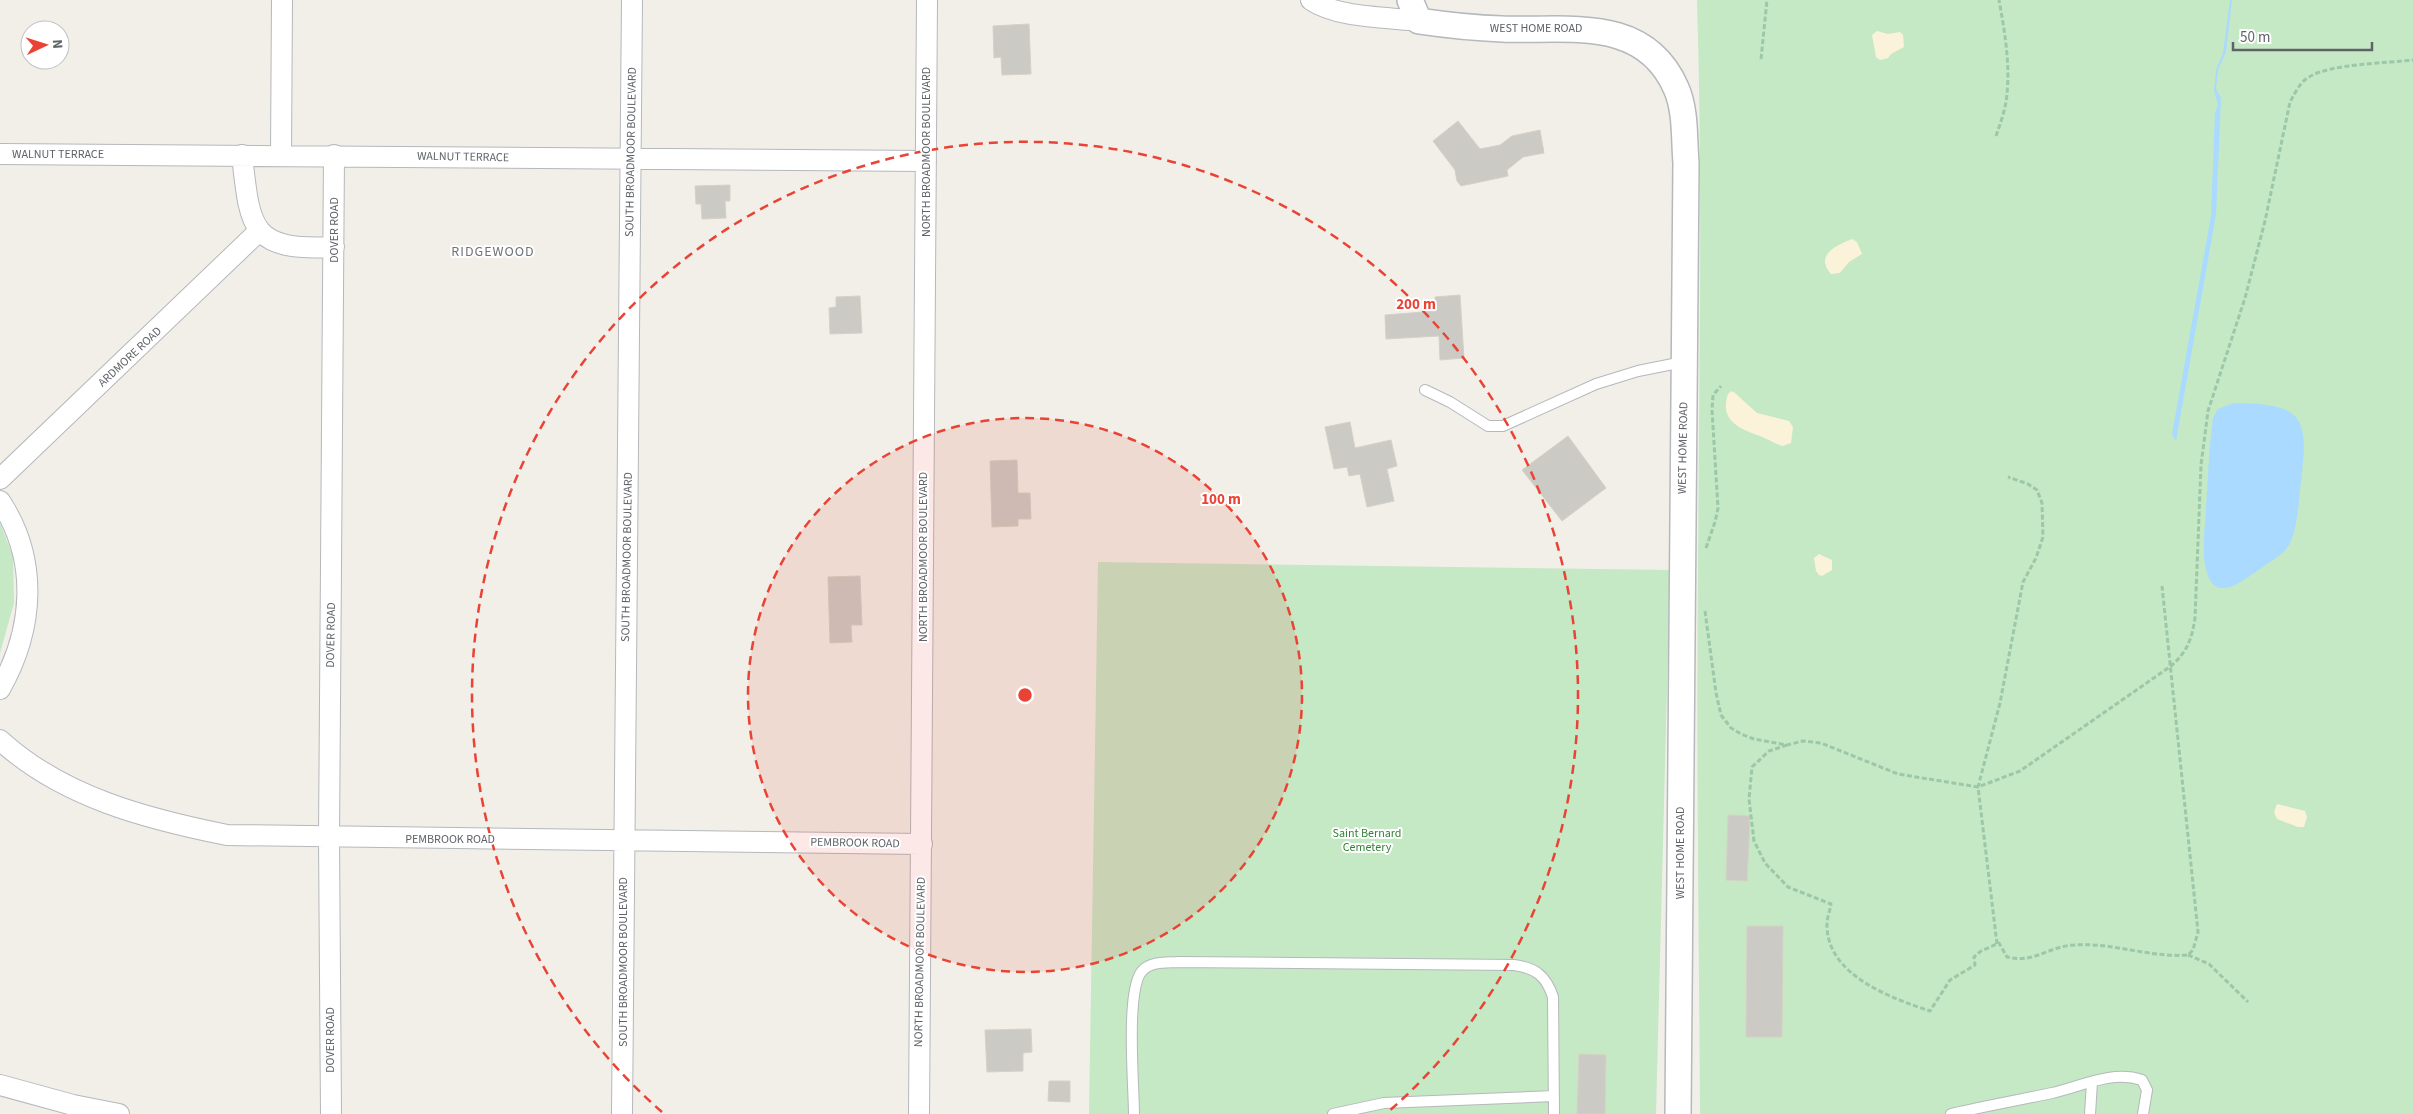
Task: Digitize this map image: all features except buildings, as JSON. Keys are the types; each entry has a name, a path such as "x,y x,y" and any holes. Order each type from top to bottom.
{"street":[{"path":"281,155 282,0"},
{"name":"SOUTH BROADMOOR BOULEVARD","path":"622,1114 632,0"},
{"name":"NORTH BROADMOOR BOULEVARD","path":"919,1114 927,0"},
{"path":"1311,0 1320,6 1345,12 1414,10"},
{"name":"WEST HOME ROAD","path":"1414,10 1503,30 1594,29 1615,34 1639,45 1656,59 1669,74 1677,89 1682,109 1686,163 1678,1114"},
{"name":"WALNUT TERRACE","path":"0,154 334,155 926,161"},
{"path":"242,155 250,214 258,232 275,243 306,248 334,247"},
{"name":"DOVER ROAD","path":"331,1114 329,838 334,155"},
{"name":"ARDMORE ROAD","path":"0,479 258,232"},
{"path":"0,501 20,538 26,562 29,587 28,613 21,641 0,689"},
{"name":"PEMBROOK ROAD","path":"0,740 46,773 125,811 173,824 227,835 329,838 922,844"},
{"path":"0,1085 73,1105 119,1114"}],"lane":[{"path":"1425,390 1450,402 1488,426 1496,427 1503,426 1596,384 1638,371 1684,362"},
{"path":"1134,1114 1132,1037 1134,988 1136,977 1144,968 1161,963 1514,965 1528,967 1541,973 1549,984 1553,997 1554,1114"},
{"path":"1951,1114 1974,1112 2118,1076 2130,1076 2142,1080 2147,1090 2143,1114"},
{"path":"2090,1114 2092,1082"},
{"path":"1333,1114 1384,1103 1554,1096"}],"path":[{"path":"1761,59 1767,0"},
{"path":"1996,136 2006,103 2008,77 2004,29 1999,0"},
{"path":"1997,944 1981,950 1974,957 1975,965 1950,980 1930,1011 1896,1000 1864,984 1844,965 1829,941 1827,924 1831,904 1788,887 1765,863 1754,841 1748,799 1752,767 1770,751 1803,741 1821,743 1898,774 1978,787 2020,771 2171,666 2183,655 2192,638 2195,618 2201,465 2208,411 2245,298 2265,221 2290,102 2297,89 2309,77 2331,69 2413,60"},
{"path":"1704,557 1718,508 1712,410 1714,395 1721,386"},
{"path":"1997,944 1978,787 2000,703 2023,582 2036,558 2043,537 2042,502 2038,490 2028,484 2008,477"},
{"path":"2162,586 2198,932 2193,950 2188,955"},
{"path":"1705,609 1716,693 1721,715 1731,728 1754,740 1788,745"},
{"path":"1997,944 1999,943 2007,957 2014,959 2042,955 2063,946 2075,945 2134,950 2156,955 2188,955 2209,964 2248,1002"}],"green space":[{"path":"1697,0 2413,0 2413,1114 1700,1114 1697,707 1700,214"},
{"path":"0,523 13,556 14,603 0,653"},
{"name":"Saint Bernard Cemetery","path":"1098,562 1670,570 1656,1114 1089,1114"}],"sand":[{"path":"1877,31 1888,34 1900,32 1903,35 1904,47 1891,54 1888,58 1880,60 1876,57 1872,35"},
{"path":"1852,239 1857,242 1862,254 1849,262 1840,273 1831,274 1826,267 1826,256 1840,244"},
{"path":"1731,391 1757,413 1789,421 1793,427 1791,443 1782,446 1745,430 1733,422 1726,411 1728,394"},
{"path":"1819,554 1832,560 1832,570 1822,576 1816,571 1814,558"},
{"path":"2277,804 2305,811 2307,817 2304,827 2298,827 2277,819 2274,812"}],"water":[{"path":"2230,0 2232,0 2226,52 2218,70 2216,89 2221,98 2216,214 2176,441 2172,434 2211,216 2215,113 2218,105 2214,91 2216,70 2223,53"},
{"path":"2234,403 2278,407 2290,413 2298,421 2303,433 2304,448 2297,519 2294,534 2289,545 2280,555 2241,582 2225,588 2218,587 2212,583 2207,573 2204,558 2204,541 2213,418 2218,409"}],"district":[{"name":"RIDGEWOOD","path":"493,252"}]}
